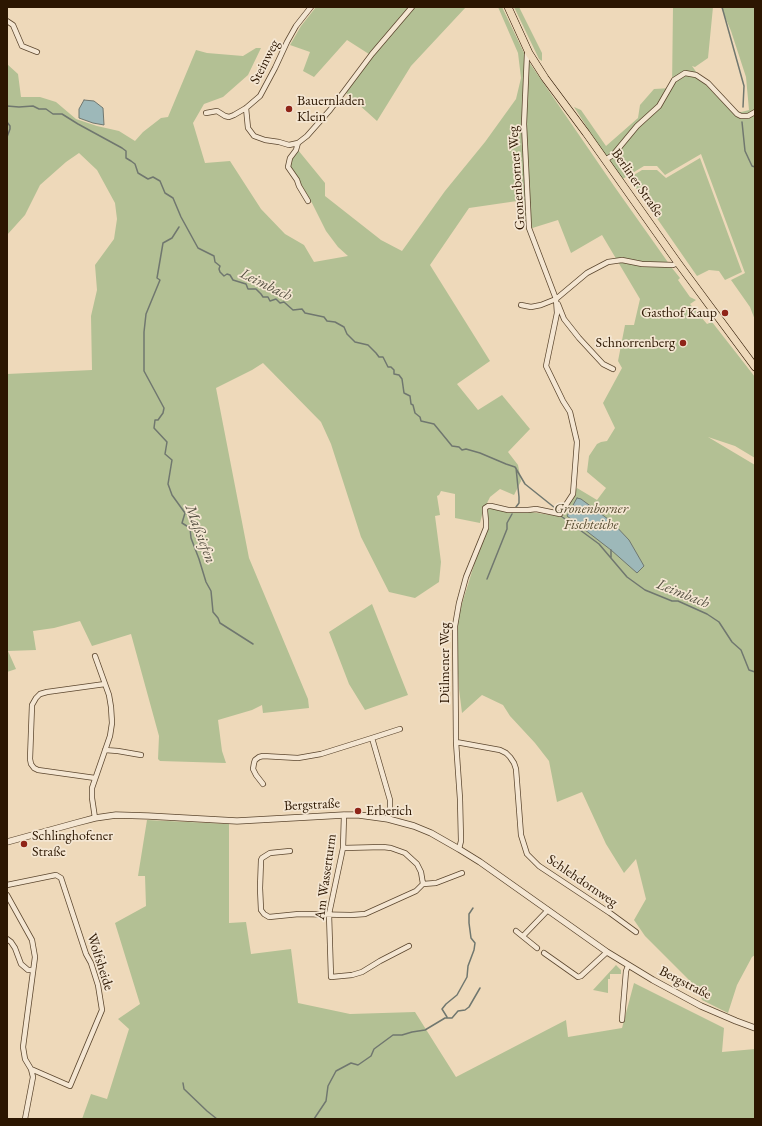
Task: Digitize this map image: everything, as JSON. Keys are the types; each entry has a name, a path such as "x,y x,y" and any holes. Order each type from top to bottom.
{"main road":[{"name":"Berliner Straße","path":"508,7 529,53 545,78 678,264 755,367"}],"street":[{"name":"Steinweg","path":"206,113 217,111 225,116 234,115 246,108 260,96 296,26 311,7"},
{"path":"246,108 248,128 254,136 289,145 298,143 307,136 330,110 372,54 412,7"},
{"path":"7,21 13,25 22,46 37,52"},
{"name":"Gronenborner Weg","path":"529,53 524,124 529,228 564,318 579,338 603,364 613,369"},
{"path":"605,160 613,155 637,126 659,106 674,80 685,73 696,75 708,83 741,116 748,116 755,112"},
{"path":"298,143 296,150 290,158 288,167 298,180 299,186 308,201"},
{"path":"521,305 531,307 541,305 556,298 587,273 608,262 622,260 642,264 678,264"},
{"name":"Gronenborner Weg","path":"556,298 557,313 546,366 570,412 577,442 573,494 560,514 558,514"},
{"name":"Dülmener Weg","path":"459,849 460,799 456,742 455,626 466,577 486,528 485,511 488,506 491,506 508,510 536,509 558,514"},
{"path":"95,656 108,695 111,707 112,723 110,736 92,788 95,818"},
{"path":"95,778 38,770 34,768 30,759 32,705 40,694 104,684"},
{"path":"263,784 253,769 255,760 259,757 298,758 321,754 400,729"},
{"path":"372,738 390,800 388,819"},
{"name":"Schlehdornweg","path":"456,742 500,750 510,757 516,769 521,835 528,854 539,866 636,932"},
{"path":"105,750 141,755"},
{"name":"Bergstraße","path":"7,842 95,818 116,815 237,821 344,815 359,815 388,819 414,826 431,833 480,862 628,966 702,1006 755,1028"},
{"name":"Am Wasserturm","path":"344,815 343,848 329,914 331,977 352,975 362,972 410,946"},
{"path":"343,848 383,847 405,853 416,864 423,884"},
{"path":"290,851 270,853 261,860 261,910 264,914 269,916 299,914 365,914 416,891 423,884 436,883 462,873"},
{"name":"Wolfsheide","path":"7,886 51,876 61,878 86,954 91,963 98,986 102,1010 70,1086 31,1069"},
{"path":"7,895 32,940 35,957 23,1047 26,1062 31,1069 33,1077 25,1119"},
{"path":"523,936 548,910"},
{"path":"516,930 537,948"},
{"path":"7,939 15,948 21,964 28,970 33,970"},
{"path":"544,953 578,977 581,976 607,952"},
{"path":"622,1020 626,971 628,966"}],"green space":[{"path":"316,7 466,7 411,66 377,121 346,93 372,56 347,40 314,77 303,71 310,52 290,45 301,26"},
{"name":"Gronenborner Fischteiche","path":"498,7 502,7 526,57 528,80 529,62 614,186 680,278 678,280 690,297 696,300 690,304 707,324 712,322 755,377 755,458 735,446 708,437 755,465 755,955 752,957 737,985 728,1013 702,1000 698,989 645,936 634,920 646,899 636,859 624,873 606,844 582,792 557,802 549,761 535,743 510,716 503,705 482,695 462,713 455,626 484,533 485,511 491,506 564,517 562,515 577,488 597,500 606,488 587,472 589,456 597,444 607,441 615,428 603,403 622,368 618,361 625,325 634,325 640,299 602,235 571,253 558,220 526,230 524,200 469,208 430,265 490,361 457,384 478,410 502,395 530,429 508,452 518,465 521,481 514,495 500,489 490,497 483,511 480,523 455,518 455,494 441,491 437,496 440,515 435,516 441,562 439,582 415,598 389,592 361,537 331,444 321,422 263,363 216,388 249,558 308,699 309,708 263,713 262,705 252,710 218,720 222,751 226,763 160,761 158,759 159,736 131,634 92,646 80,621 54,628 33,631 36,650 8,651 16,669 7,672 7,374 92,370 91,316 97,290 95,265 114,239 117,219 115,203 97,170 79,153 66,162 40,185 25,215 7,235 7,64 18,74 21,97 40,97 56,102 76,119 119,131 135,141 143,132 161,118 168,117 196,50 207,53 243,56 256,48 261,48 248,75 223,97 204,104 193,123 205,163 230,161 261,209 285,234 304,245 314,262 348,256 338,247 326,231 312,203 290,166 292,159 298,150 325,183 325,196 381,240 402,251 445,191 485,142 516,99 521,78 518,53"},
{"path":"514,7 519,7 542,53 542,61 539,59"},
{"path":"673,7 713,7 708,58 695,67 692,66 704,83 734,114 749,110 746,77 731,31 721,7 755,7 755,320 750,307 731,280 745,273 701,154 665,175 657,166 644,166 621,180 574,107 581,110 606,146 638,118 640,105 654,89 672,88"},
{"path":"700,158 742,272 725,280 719,271 709,270 697,276 629,178 642,170 657,170 666,178"},
{"path":"372,604 408,695 365,710 349,684 329,632"},
{"path":"147,820 229,824 229,923 246,922 251,954 291,949 298,1003 350,1014 415,1012 456,1077 566,1020 568,1037 622,1028 634,983 724,1028 722,1052 755,1049 755,1119 82,1119 91,1094 107,1099 129,1029 118,1019 140,1004 115,923 146,906 145,876 138,876"},
{"path":"616,965 621,970 621,974 610,974 610,979 608,979 608,993 593,990"}],"water":[{"path":"84,100 94,101 103,108 104,125 79,118 79,109"},
{"path":"577,498 581,499 612,522 629,540 644,566 637,573 611,550 567,516"}],"waterway":[{"path":"722,7 744,86 743,107"},
{"name":"Leimbach","path":"7,106 33,106 39,109 46,109 53,114 62,114 122,148 126,151 126,158 135,164 138,173 148,179 153,177 160,181 165,193 173,198 181,217 198,248 214,256 215,262 220,266 220,272 224,276 227,274 230,275 233,280 246,284 248,289 256,289 263,297 268,297 270,301 276,299 280,303 284,302 293,310 302,309 305,313 324,317 327,321 335,322 344,327 347,334 355,342 368,345 379,357 383,357 388,367 391,367 394,370 394,374 399,375 402,379 404,393 410,396 411,404 413,405 415,413 420,417 421,421 434,424 452,446 459,447 462,450 466,449 480,453 515,467 525,484 555,508"},
{"name":"Leimbach","path":"7,122 10,126 7,137"},
{"path":"742,122 745,151 752,166 755,167"},
{"name":"Maßsiefen","path":"179,227 172,238 163,243 157,278 160,280 146,314 144,332 144,371 164,408 163,413 158,420 155,420 154,428 167,442 165,454 172,460 168,484 172,495 185,513 182,523 190,528 191,538 206,582 211,591 213,612 220,623 253,644"},
{"path":"516,468 519,497 519,503 516,507"},
{"path":"487,579 507,529 507,523 512,514"},
{"name":"Leimbach","path":"561,516 599,544 627,577 645,590 672,601 678,601 707,614 719,622 732,642 741,650 749,670 755,672"},
{"name":"Leimbach","path":"611,550 611,558"},
{"path":"447,1017 442,1009 457,995 467,977 468,966 474,950 475,943 471,938 469,923 469,914 473,908"},
{"path":"314,1119 326,1101 328,1086 336,1071 351,1063 358,1065 371,1056 374,1049 393,1035 402,1035 425,1030 445,1018 452,1018 458,1011 465,1010 469,1007 480,988"},
{"path":"183,1083 184,1089 217,1119"}],"place":[{"name":"Bauernladen Klein","path":"289,109"},
{"name":"Gasthof Kaup","path":"725,313"},
{"name":"Schnorrenberg","path":"683,343"},
{"name":"Erberich","path":"358,811"},
{"name":"Schlinghofener Straße","path":"24,844"}]}
